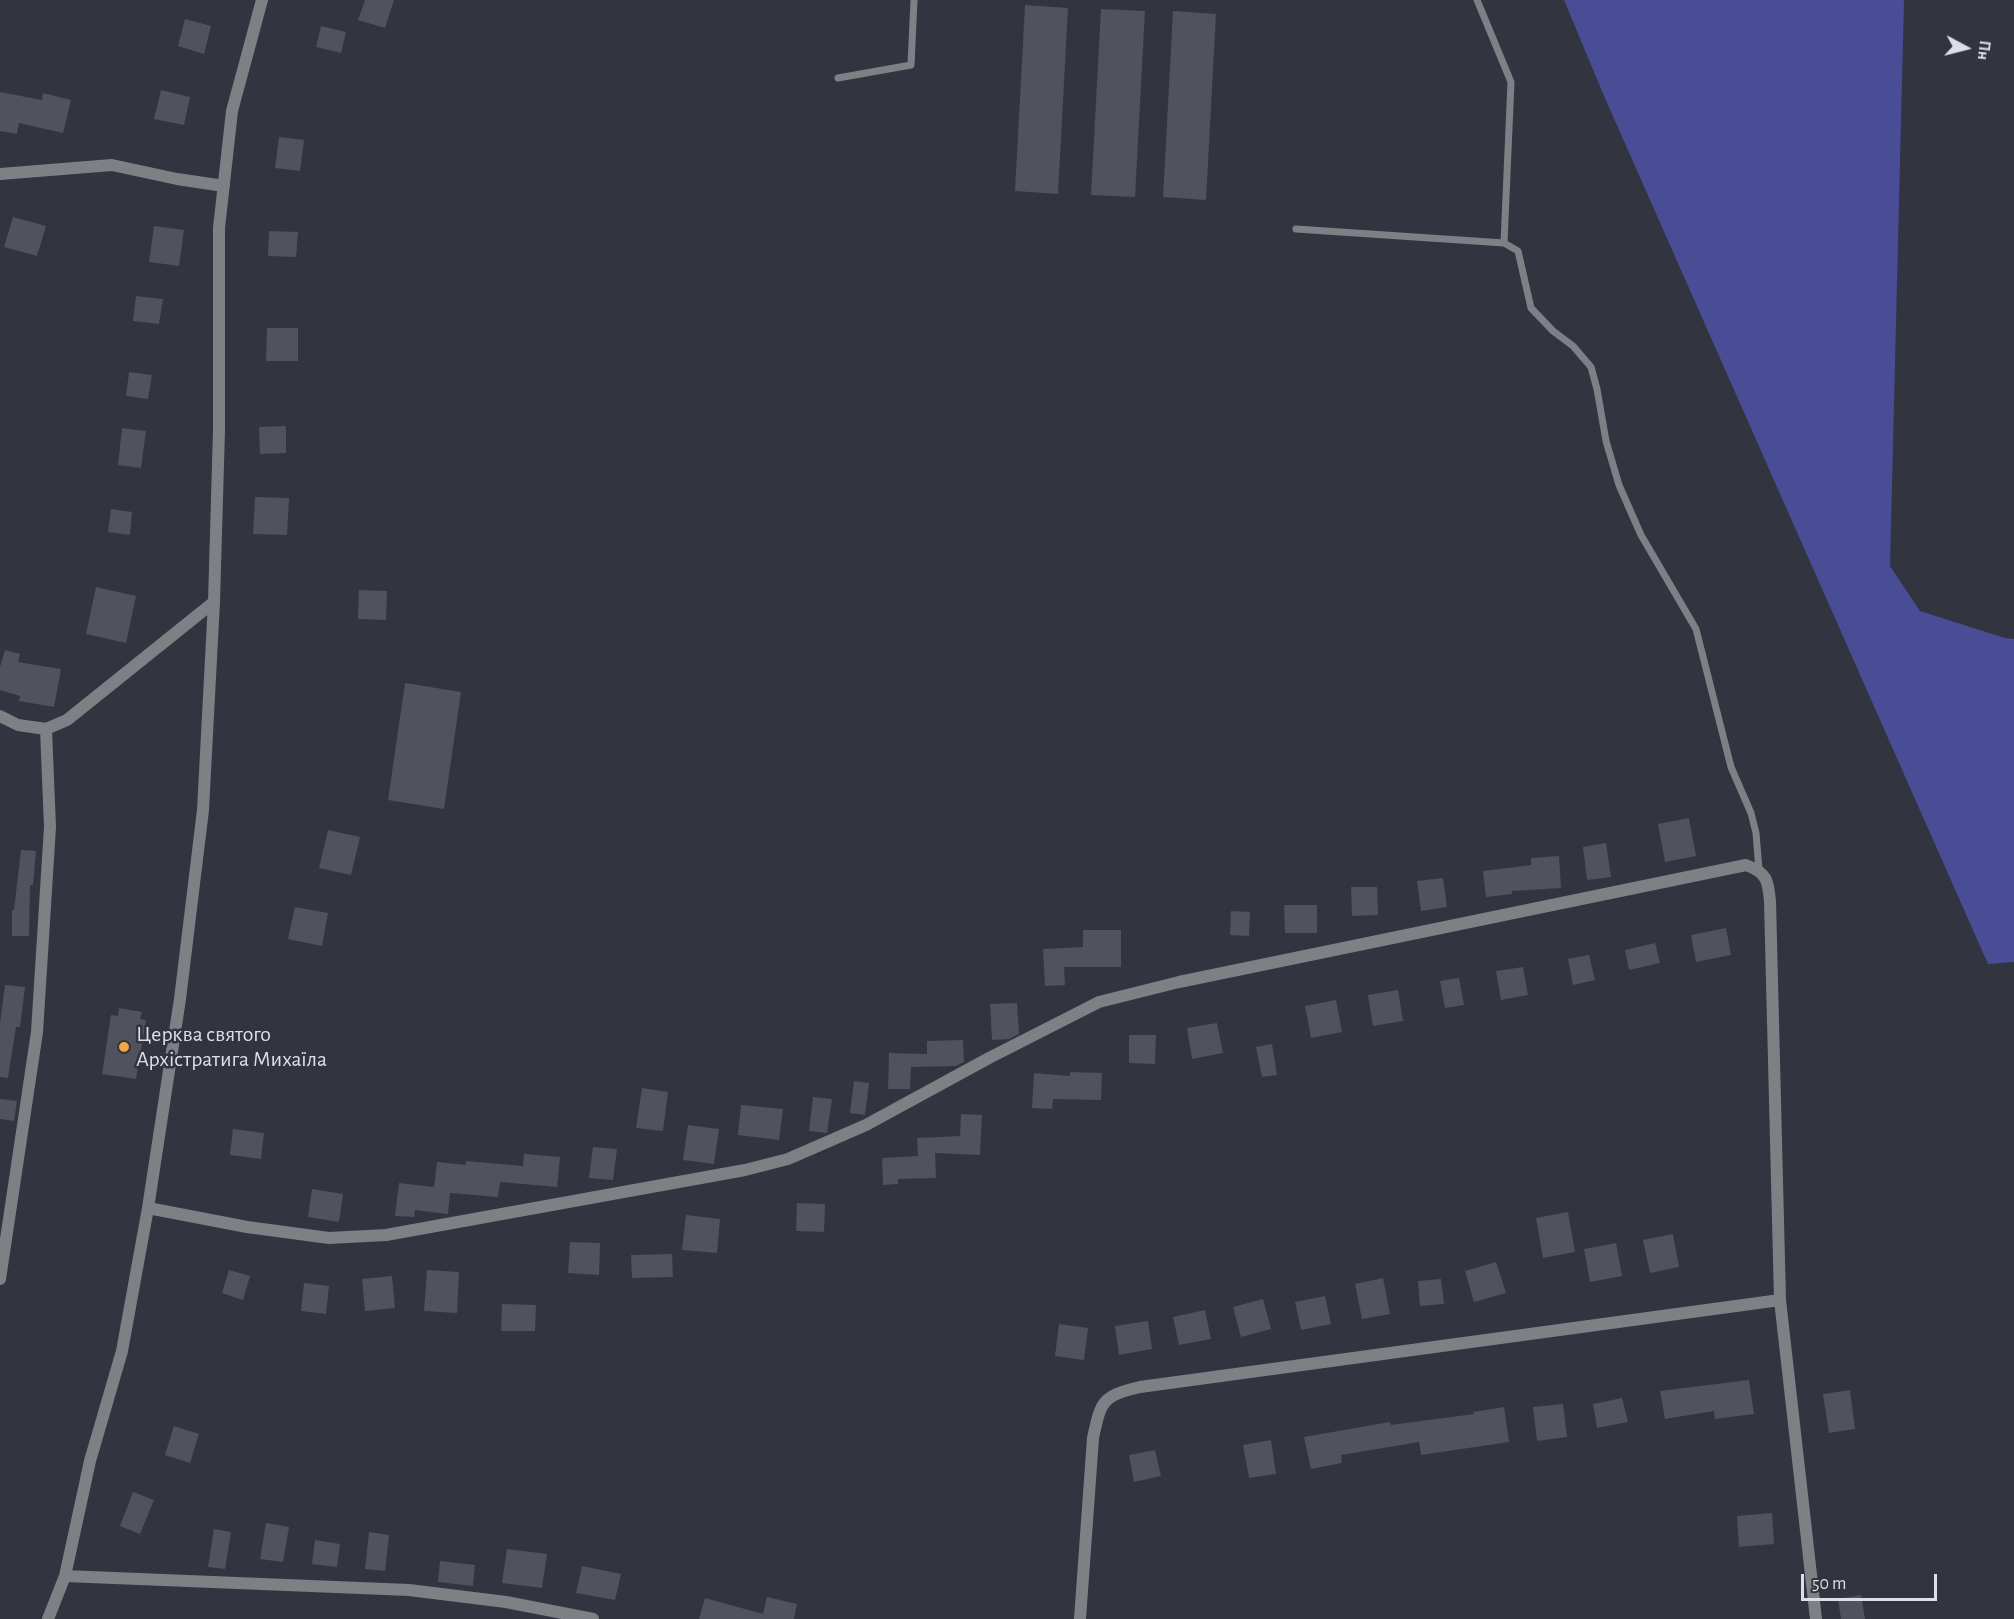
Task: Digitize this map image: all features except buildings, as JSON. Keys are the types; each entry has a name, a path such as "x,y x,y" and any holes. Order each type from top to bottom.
{"street":[{"path":"48,1619 65,1576 90,1461 122,1351 148,1208 180,999 203,810 214,602 219,430 219,228 232,111 262,0"},
{"path":"0,174 112,165 224,186"},
{"path":"0,716 18,725 46,729 67,720 214,602"},
{"path":"0,1279 37,1032 50,827 46,729"},
{"path":"148,1208 247,1227 329,1238 386,1235 745,1170 788,1160 866,1125 988,1058 1099,1002 1731,866 1746,865 1759,870 1768,880 1770,901 1780,1300 1816,1619"},
{"path":"1080,1619 1093,1438 1104,1401 1118,1392 1140,1387 1780,1300"},
{"path":"65,1576 409,1590 506,1602 593,1619"}],"lane":[{"path":"838,78 911,66 914,0"},
{"path":"1477,0 1511,82 1504,243"},
{"path":"1296,229 1504,243 1518,251 1531,308 1553,331 1574,346 1591,367 1606,441 1619,485 1641,535 1696,629 1731,767 1751,813 1756,833 1759,870"}],"shaded area":[{"path":"1564,0 1904,0 1890,566 1920,611 2014,639 2014,962 1988,964 1604,96"}],"place":[{"name":"Церква святого Архістратига Михаїла","path":"124,1047"}]}
